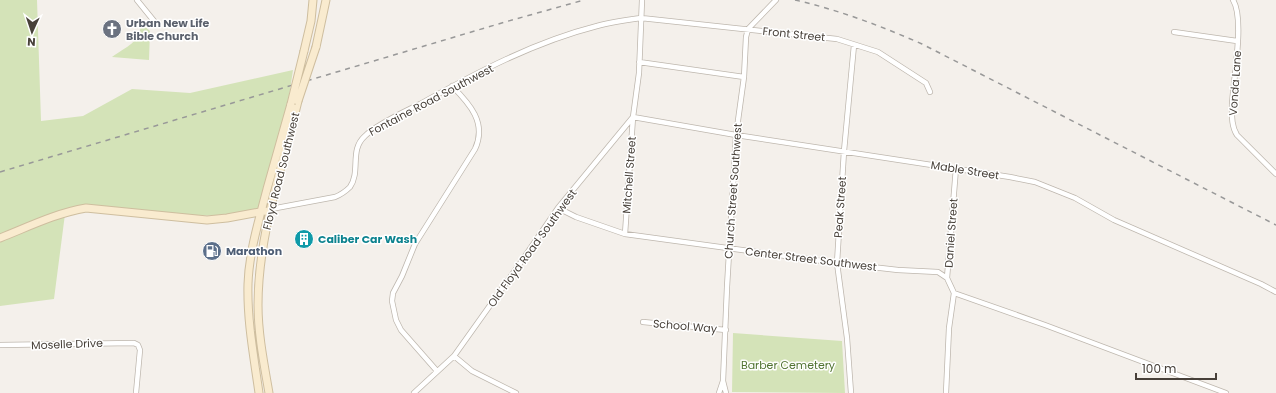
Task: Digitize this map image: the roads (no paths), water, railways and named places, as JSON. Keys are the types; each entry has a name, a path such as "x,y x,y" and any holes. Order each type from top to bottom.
{"main road":[{"name":"Floyd Road Southwest","path":"259,393 250,325 248,285 253,248 261,211 312,22 313,0"},
{"name":"Floyd Road Southwest","path":"269,393 260,335 258,304 261,261 271,209 298,101 316,47 326,0"},
{"name":"Fontaine Road Southwest","path":"0,238 52,217 73,210 86,208 207,220 227,218 271,209"}],"street":[{"path":"137,0 154,21"},
{"name":"Old Floyd Road Southwest","path":"414,393 454,356 522,262 558,208 633,117 636,103 642,0"},
{"path":"748,29 776,0"},
{"name":"Vonda Lane","path":"1233,0 1238,15 1232,91 1233,127 1237,135 1276,174"},
{"name":"Front Street","path":"641,18 838,39 878,52 926,83 930,92"},
{"name":"Fontaine Road Southwest","path":"271,209 335,197 342,193 350,187 352,182 357,146 364,136 452,86 532,48 596,26 641,18"},
{"name":"Church Street Southwest","path":"719,393 723,381 736,135 744,78 746,37 748,29"},
{"path":"1174,32 1237,41"},
{"name":"Peak Street","path":"851,393 847,338 837,263 844,152 854,45"},
{"path":"639,62 744,78"},
{"path":"437,371 401,330 396,320 392,301 393,293 402,276 415,244 475,150 479,138 477,121 474,113 466,100 452,86"},
{"name":"Mable Street","path":"633,117 736,135 956,168 1035,182 1074,198 1114,220 1262,284 1276,292"},
{"name":"Mitchell Street","path":"625,234 633,117"},
{"name":"Daniel Street","path":"954,294 947,278 956,168"},
{"name":"Center Street Southwest","path":"558,208 576,217 625,234 837,263 898,270 938,272 947,278"},
{"path":"946,393 951,308 954,294 1045,325 1226,393"},
{"name":"School Way","path":"643,322 726,330"},
{"name":"Moselle Drive","path":"0,345 134,342 138,345 140,350 136,393"},
{"path":"454,356 472,371 516,393"},
{"path":"723,381 726,393"}],"railway":[{"path":"0,172 505,22 584,0"},
{"path":"795,0 860,19 922,44 1276,225"}],"place":[{"name":"Urban New Life Bible Church","path":"112,29"},
{"name":"Caliber Car Wash","path":"304,239"},
{"name":"Marathon","path":"212,251"}],"park label":[{"name":"Barber Cemetery","path":"788,365"}]}
